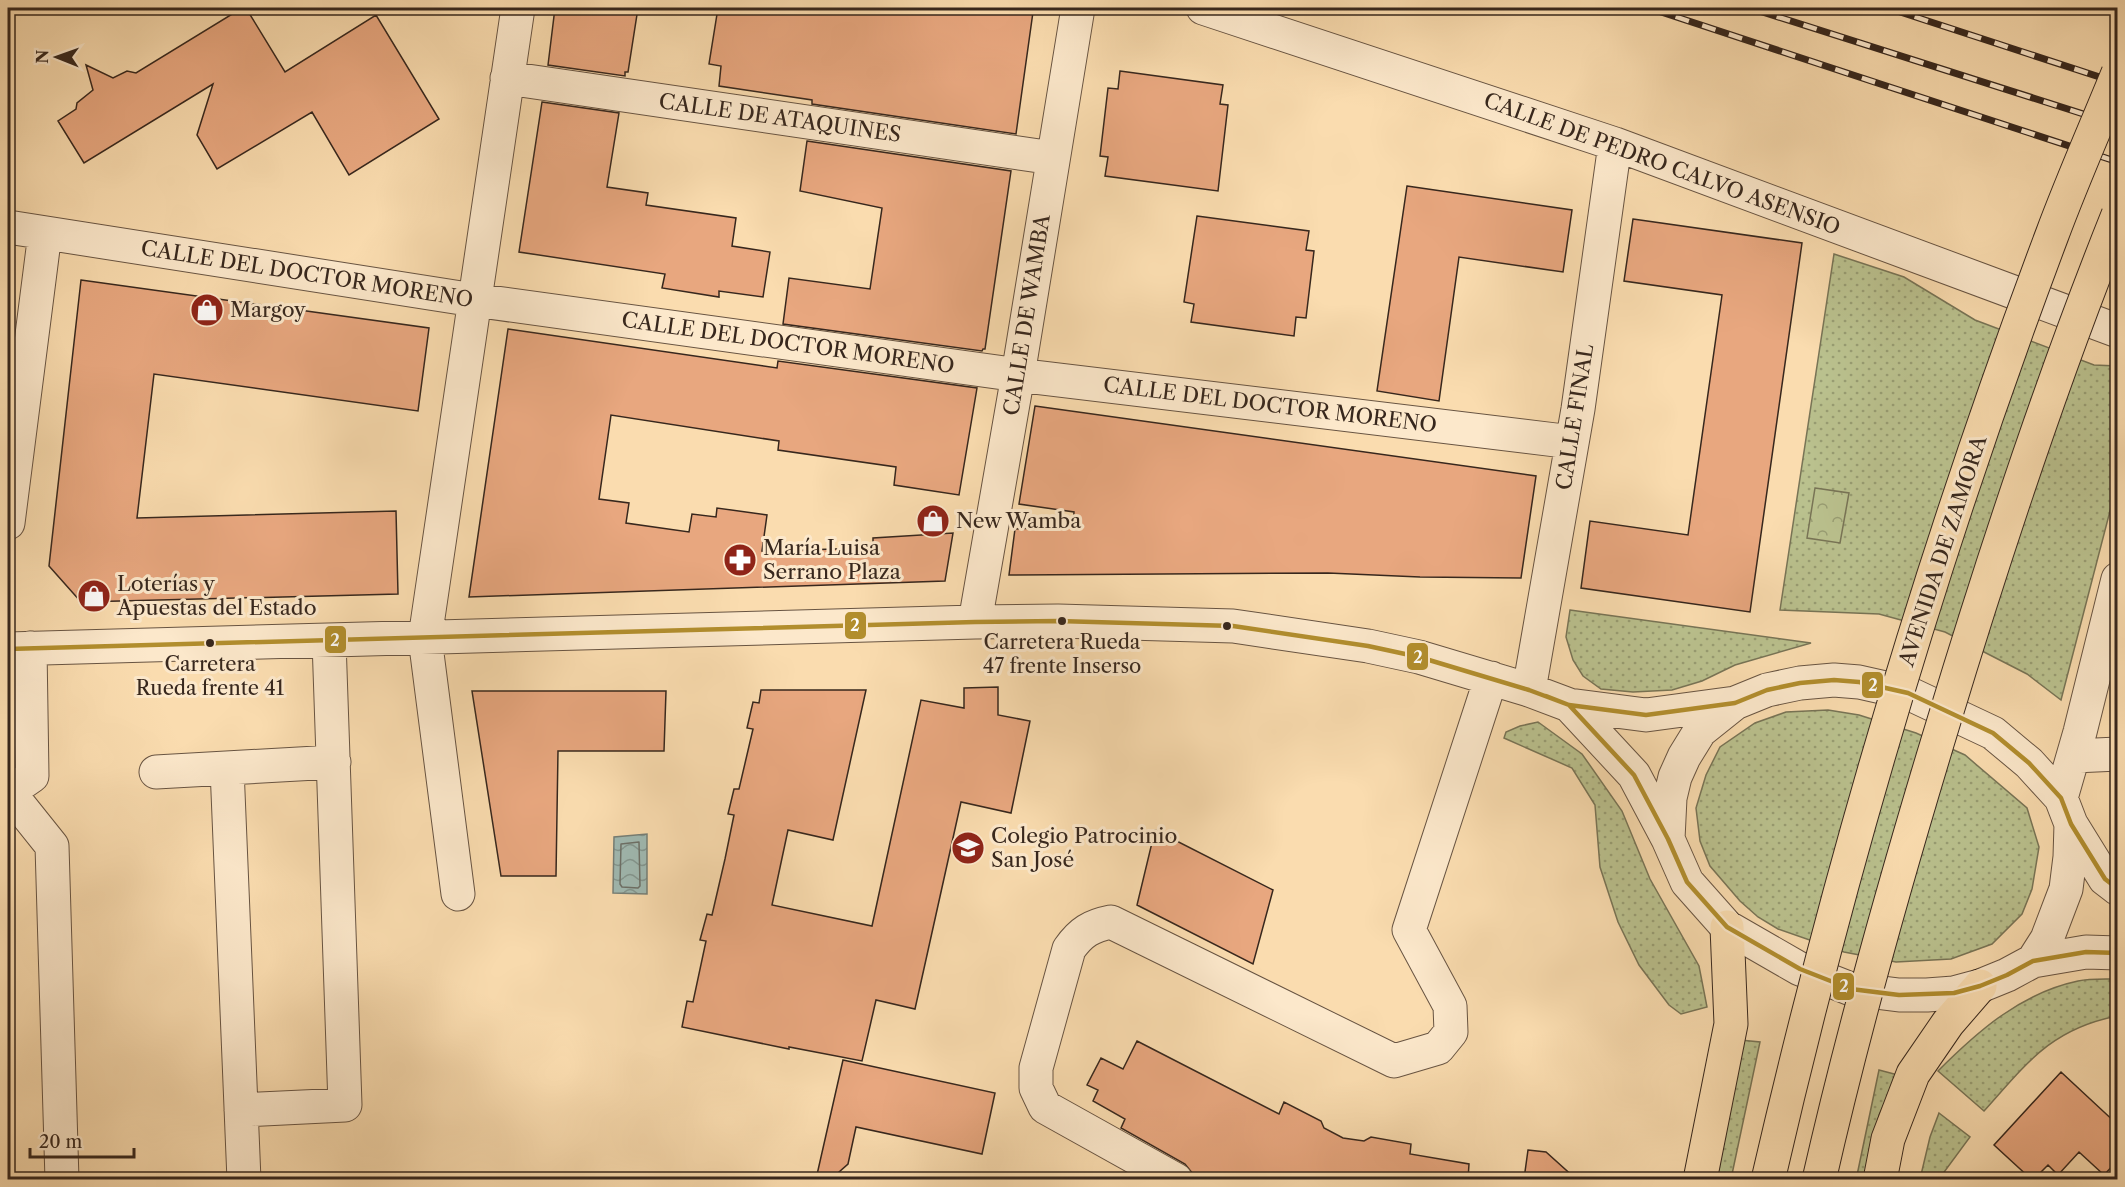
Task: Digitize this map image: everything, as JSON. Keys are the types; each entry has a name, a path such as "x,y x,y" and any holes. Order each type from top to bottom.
{"highway":[{"name":"AVENIDA DE ZAMORA","path":"1768,1179 1844,872 1941,550 2052,233 2118,73"},
{"path":"1819,1179 1894,884 1991,565 2046,406 2118,215"},
{"path":"1700,1179 1731,1024 1727,927"},
{"path":"1880,1179 1888,1139 1913,1074 1948,1023 1980,986"}],"street":[{"path":"458,894 425,638 518,8"},
{"name":"CALLE DE WAMBA","path":"975,622 1078,8"},
{"name":"CALLE DE PEDRO CALVO ASENSIO","path":"1203,8 1615,144 2118,331"},
{"name":"CALLE DE ATAQUINES","path":"507,78 1053,158"},
{"name":"CALLE FINAL","path":"1529,690 1572,441 1615,144"},
{"name":"CALLE DEL DOCTOR MORENO","path":"8,227 474,300 1018,375 1572,441"},
{"path":"8,523 45,233"},
{"path":"2033,961 2047,939 2066,889 2070,857 2066,811 2074,756 2118,579"},
{"path":"62,1179 52,846 8,792 32,776 19,649 1058,621 1233,626 1368,645 1491,678 1569,705 1646,715 1735,703 1767,690 1800,683 1834,680 1859,682 1908,693 1993,733 2029,763 2066,811 2105,879 2118,889"},
{"path":"241,1110 345,1105 329,641"},
{"path":"1176,1179 1045,1107 1036,1088 1036,1068 1069,949 1079,934 1094,925 1111,922 1394,1061 1438,1048 1451,1032 1450,1006 1409,930 1491,678"},
{"path":"1668,838 1670,798 1675,777 1684,757 1700,730 1735,703"},
{"path":"1569,705 1634,775 1668,838 1688,882 1727,927 1800,969 1851,988 1899,995 1927,996 1954,993 1980,986 2033,961 2086,952 2118,953"},
{"path":"2074,756 2118,754"},
{"path":"156,772 334,762"},
{"path":"226,768 244,1179"}],"green space":[{"path":"1834,254 1904,277 1975,320 2094,365 2117,366 2117,484 2061,700 2027,674 1945,632 1879,614 1780,610"},
{"path":"1815,488 1849,493 1840,543 1807,538"},
{"path":"1570,610 1811,643 1735,665 1702,681 1672,690 1633,692 1601,689 1583,676 1573,660 1566,637"},
{"path":"1828,710 1859,715 1916,733 1965,755 2027,808 2039,847 2032,889 2022,914 1992,944 1951,959 1896,962 1844,952 1778,929 1758,917 1740,901 1710,866 1700,841 1696,808 1706,775 1720,747 1755,723 1786,712"},
{"path":"1538,722 1582,754 1622,811 1650,879 1699,966 1707,1007 1681,1014 1669,1005 1639,965 1618,922 1600,867 1595,805 1572,768 1504,738 1506,732"},
{"path":"2117,979 2117,1016 2094,1022 2057,1039 2028,1063 1984,1111 1938,1071 1985,1028 2019,1004 2038,994 2081,980"},
{"path":"1740,1040 1760,1042 1731,1179 1711,1180"},
{"path":"1879,1070 1898,1075 1879,1115 1865,1179 1856,1180"},
{"path":"1939,1113 1970,1137 1939,1179 1920,1179 1930,1137"}],"water":[{"path":"647,834 647,894 613,893 614,837"}],"building":[{"path":"242,8 246,8 285,72 376,15 439,119 349,175 312,112 217,169 197,135 213,84 84,163 58,121 76,109 77,103 93,90 86,65 113,78 127,71 136,73"},
{"path":"555,8 638,8 628,72 625,72 625,76 548,65"},
{"path":"718,8 1003,8 1033,12 1016,134 812,104 812,100 719,86 721,66 709,64"},
{"path":"1120,71 1223,85 1220,104 1228,105 1218,191 1105,176 1108,157 1100,156 1108,88 1118,89"},
{"path":"542,102 619,113 607,187 648,193 646,205 736,218 732,246 770,252 763,297 719,291 719,297 662,288 665,274 519,252"},
{"path":"807,141 1011,171 985,349 982,351 783,324 789,278 870,289 882,208 800,191"},
{"path":"1407,186 1572,210 1563,272 1459,257 1439,401 1377,391"},
{"path":"1197,216 1309,231 1306,250 1314,251 1306,318 1296,317 1294,336 1191,322 1194,304 1184,302"},
{"path":"1633,219 1802,243 1750,612 1581,588 1590,521 1688,535 1722,295 1624,281"},
{"path":"81,280 429,328 418,411 154,374 137,518 396,511 398,594 81,602 49,566"},
{"path":"508,329 777,368 778,361 977,388 959,495 894,485 896,467 778,450 779,441 611,415 599,499 629,503 626,523 689,532 692,514 716,517 717,508 767,515 762,551 873,548 873,538 953,533 945,581 469,597"},
{"path":"1035,406 1536,476 1521,578 1328,573 1009,575 1015,529 1073,526 1074,512 1019,504"},
{"path":"998,687 998,715 1030,721 1011,813 961,802 915,1009 876,1000 862,1061 682,1027 687,1001 693,1002 706,941 700,940 707,914 712,915 725,859 734,815 728,814 734,789 739,789 753,729 747,728 753,702 759,703 761,690 866,690 833,840 788,830 772,905 872,926 921,700 964,708 964,688"},
{"path":"472,691 666,691 664,751 558,751 556,876 501,876"},
{"path":"1155,830 1273,890 1253,964 1137,905"},
{"path":"1137,1041 1279,1114 1284,1102 1321,1121 1324,1128 1343,1138 1364,1141 1371,1137 1411,1144 1410,1154 1469,1164 1468,1179 1212,1179 1200,1175 1199,1177 1193,1174 1185,1164 1121,1128 1125,1119 1093,1101 1098,1090 1087,1085 1101,1058 1123,1069"},
{"path":"843,1060 995,1093 982,1154 856,1127 848,1164 831,1179 816,1179"},
{"path":"2061,1072 2118,1125 2118,1160 2104,1175 2079,1152 2058,1175 2048,1165 2034,1179 2031,1179 1994,1145"},
{"path":"1528,1150 1546,1152 1576,1179 1524,1179"}],"railway":[{"path":"1649,8 2118,162"},
{"path":"1750,8 2118,125"},
{"path":"1888,8 2118,83"}],"transit line":[{"name":"2","path":"8,649 975,622 1058,621 1233,626 1368,646 1419,657 1529,690 1569,705 1634,775 1668,839 1687,882 1727,927 1800,969 1851,989 1899,995 1954,993 1980,986 2033,961 2086,952 2118,953"},
{"name":"2","path":"1546,696 1569,705 1646,715 1735,703 1767,690 1800,683 1834,680 1859,682 1908,693 1993,733 2029,763 2061,798 2071,824 2105,879 2118,889"}],"place":[{"name":"Margoy","path":"207,310"},
{"name":"New Wamba","path":"933,521"},
{"name":"María Luisa Serrano Plaza","path":"740,560"},
{"name":"Loterías y Apuestas del Estado","path":"94,596"},
{"name":"Carretera Rueda 47 frente Inserso","path":"1062,621"},
{"name":"Carretera Rueda frente 41","path":"210,643"},
{"name":"Colegio Patrocinio San José","path":"968,848"}]}
